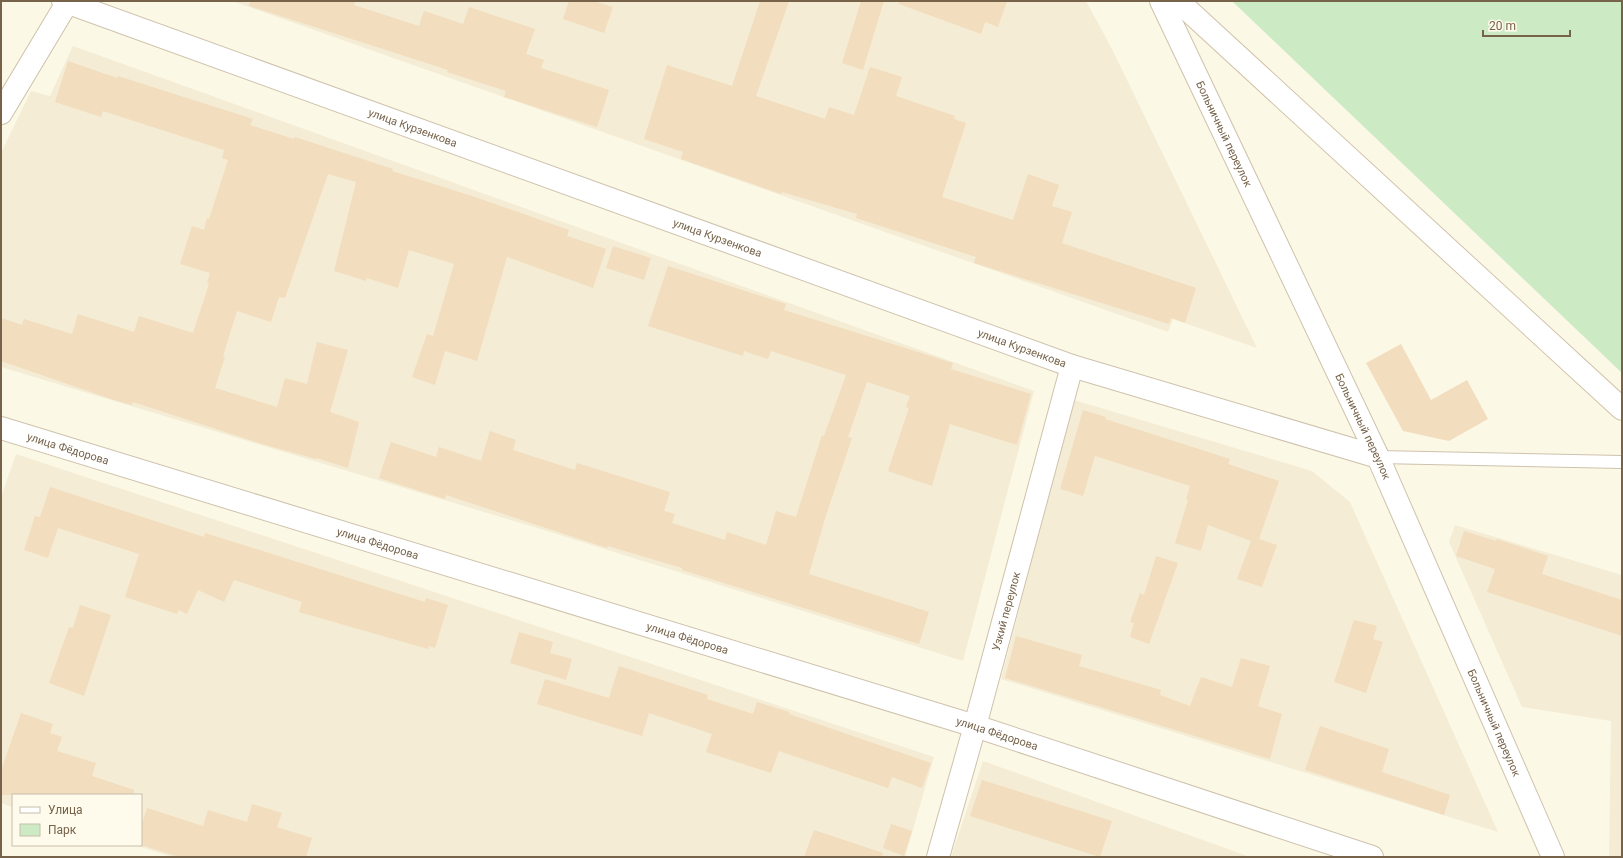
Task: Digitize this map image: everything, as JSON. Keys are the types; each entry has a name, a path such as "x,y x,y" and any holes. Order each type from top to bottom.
{"street":[{"name":"Больничный переулок","path":"1161,1 1378,456 1552,857"},
{"path":"1178,1 1622,409"},
{"name":"улица Курзенкова","path":"65,2 1072,366 1378,456"},
{"path":"1,113 65,2"},
{"name":"Узкий переулок","path":"938,857 975,726 1072,366"},
{"name":"улица Фёдорова","path":"1,428 975,726 1372,857"}],"lane":[{"path":"1378,456 1622,462"}],"shaded area":[{"path":"232,1 1086,1 1112,49 1257,348 1173,319 1168,332"},
{"path":"73,46 1034,391 963,661 534,527 1,367 1,153 31,91 50,96"},
{"path":"1074,400 1312,471 1350,502 1498,832 1001,679"},
{"path":"16,454 934,757 905,857 172,857 138,846 142,846 142,794 12,794 12,807 1,803 1,497"},
{"path":"1455,525 1622,575 1622,857 1609,857 1611,721 1522,707 1449,542"},
{"path":"983,761 1250,857 951,857"}],"green space":[{"path":"1232,1 1622,1 1622,373"}],"building":[{"path":"250,1 356,1 354,5 419,26 424,11 463,24 469,7 535,29 526,54 544,60 541,68 609,90 597,127 504,97 506,91 447,72 448,70 249,6"},
{"path":"569,1 593,1 613,7 604,33 563,19"},
{"path":"760,1 789,1 756,96 825,119 829,107 854,115 870,67 902,77 896,96 955,116 954,119 966,123 942,197 1013,220 1028,174 1059,185 1052,206 1072,212 1062,243 1196,288 1185,323 1171,318 1169,324 974,263 976,257 856,218 857,214 782,192 781,194 681,159 683,152 644,139 667,65 732,86"},
{"path":"861,1 884,1 863,70 842,63"},
{"path":"899,1 1007,1 998,27 985,22 981,34 899,4"},
{"path":"68,61 117,78 118,76 253,119 250,125 294,139 295,137 393,169 392,171 472,196 569,230 567,236 606,249 593,288 507,257 477,361 445,351 435,385 412,377 427,334 433,336 454,264 409,250 398,288 367,278 366,281 334,271 356,182 328,174 285,298 279,297 271,322 237,311 215,388 277,407 285,378 307,384 317,342 348,350 330,412 359,422 348,468 317,458 316,459 262,444 133,402 132,405 114,400 1,361 1,318 22,325 24,319 72,334 78,314 134,332 139,316 193,333 209,284 207,283 210,273 180,264 192,226 204,230 207,218 209,219 228,160 222,158 224,150 103,111 101,117 55,102"},
{"path":"613,246 651,258 644,280 606,268"},
{"path":"668,266 786,304 784,310 953,363 951,369 1031,394 1017,445 950,424 932,486 888,471 909,408 906,407 910,396 867,382 848,437 852,438 826,515 809,574 929,612 919,644 682,570 682,568 608,546 607,548 446,495 445,499 379,478 391,442 436,457 439,447 481,461 490,431 516,440 513,450 575,470 577,463 670,492 664,511 675,514 672,523 725,540 727,532 766,545 776,511 796,517 822,435 824,436 846,375 771,351 768,359 744,351 743,356 648,326"},
{"path":"1401,344 1431,400 1467,380 1488,419 1449,441 1403,431 1366,363"},
{"path":"1083,410 1106,417 1105,419 1230,459 1228,464 1279,481 1259,539 1277,545 1262,587 1237,579 1251,541 1208,525 1201,551 1175,543 1188,500 1186,499 1190,486 1095,456 1083,496 1060,489"},
{"path":"50,487 204,537 205,533 425,602 426,598 448,605 435,648 429,646 428,649 299,612 302,602 234,580 224,602 198,590 187,614 179,610 177,614 125,597 139,554 58,528 48,558 24,550 35,516 40,517"},
{"path":"1464,531 1496,541 1497,539 1548,556 1542,574 1622,600 1622,636 1487,592 1495,569 1456,556"},
{"path":"1156,556 1178,563 1149,644 1130,637 1134,623 1130,622 1140,593 1144,595"},
{"path":"80,605 111,615 84,696 49,683 69,627 73,628"},
{"path":"1354,620 1377,626 1373,639 1383,642 1366,693 1334,682"},
{"path":"519,632 553,642 550,653 572,659 566,680 510,663"},
{"path":"1016,636 1082,655 1079,666 1161,690 1160,695 1190,706 1201,677 1232,687 1241,658 1270,666 1258,706 1282,714 1270,759 1005,678"},
{"path":"619,666 708,695 707,699 753,714 757,702 931,763 922,788 892,777 888,788 779,751 771,773 706,752 712,734 649,713 642,736 537,704 545,679 609,698"},
{"path":"21,713 53,724 50,733 62,737 57,751 96,763 92,776 134,790 134,794 1,795 1,771"},
{"path":"1320,726 1389,749 1382,772 1450,795 1444,815 1305,770"},
{"path":"982,780 1112,821 1100,857 970,816"},
{"path":"252,804 282,813 277,827 312,838 306,857 179,857 142,845 142,823 147,808 203,826 208,810 247,822"},
{"path":"891,824 912,831 904,856 883,848"},
{"path":"814,830 883,853 882,857 804,857"}]}
